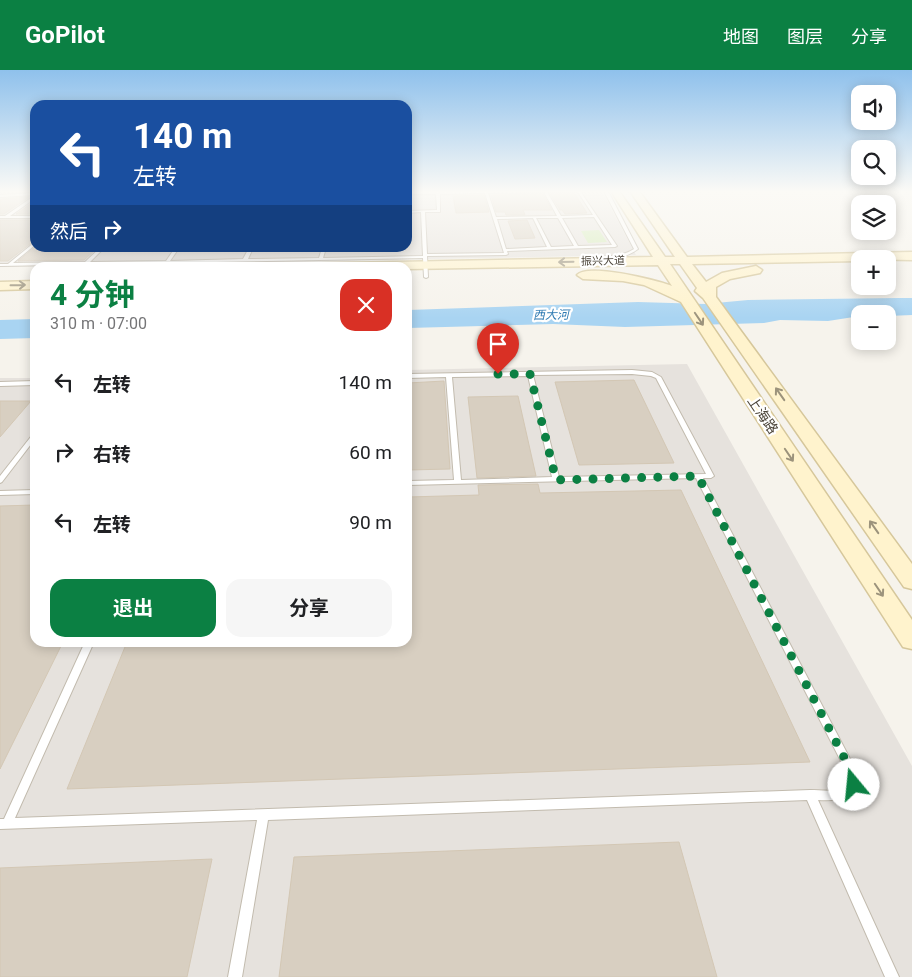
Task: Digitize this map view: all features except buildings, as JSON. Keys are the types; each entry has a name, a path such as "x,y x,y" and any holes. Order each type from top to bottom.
{"main road":[{"name":"上海路","path":"643,233 912,640"},
{"name":"上海路","path":"665,233 912,581"},
{"path":"613,261 640,255 645,250 657,254 674,245 698,255 729,259 731,266 740,271"},
{"name":"振兴大道","path":"412,274 425,264 566,274 606,273 657,254"},
{"name":"振兴大道","path":"412,264 613,261 657,254 689,266 740,271 851,268"},
{"name":"振兴大道","path":"689,266 729,259 912,256"},
{"path":"590,260 616,267 614,272 606,273"},
{"path":"896,268 912,267"},
{"path":"4,269 30,272"},
{"path":"566,274 642,279 684,296 698,290 710,296 710,285 717,280 756,270"},
{"path":"0,286 30,285"}],"lane":[{"path":"424,233 425,264"},
{"path":"412,263 425,264 506,254 499,233"},
{"path":"542,233 550,249"},
{"path":"568,233 577,248"},
{"path":"504,250 615,246 607,233"},
{"path":"590,260 631,254 636,247 629,233"},
{"path":"4,269 30,247"},
{"path":"88,262 98,252"},
{"path":"167,262 174,252"},
{"path":"245,260 249,252"},
{"path":"321,259 323,252"},
{"path":"167,262 321,259 383,262"},
{"path":"0,265 4,269 30,267"},
{"path":"412,376 632,372 652,374 658,377 711,476 412,483"},
{"path":"530,374 556,480"},
{"path":"449,375 458,482"},
{"path":"0,384 30,383"},
{"path":"0,481 30,442"},
{"path":"88,647 4,824 810,796 849,792 854,785 854,779 698,476"},
{"path":"0,493 30,492"},
{"path":"810,796 892,977"},
{"path":"235,977 263,815"}],"shaded area":[{"path":"0,233 30,233 30,252 412,252 412,233 624,233 636,255 265,262 30,262 30,266 0,267"},
{"path":"687,364 912,766 912,977 0,977 0,378 30,378 30,647 412,647 412,370"}],"green space":[{"path":"582,233 601,233 607,242 588,243"}],"water":[{"name":"西大河","path":"912,298 912,315 896,316 896,305 851,305 851,317 828,321 780,320 764,323 625,327 553,324 412,328 412,310 638,302 705,304 748,300"},
{"path":"30,319 30,338 0,339 0,320"}],"route":[{"path":"498,374 530,374 556,480 698,476 848,765 854,779 854,785"}]}
